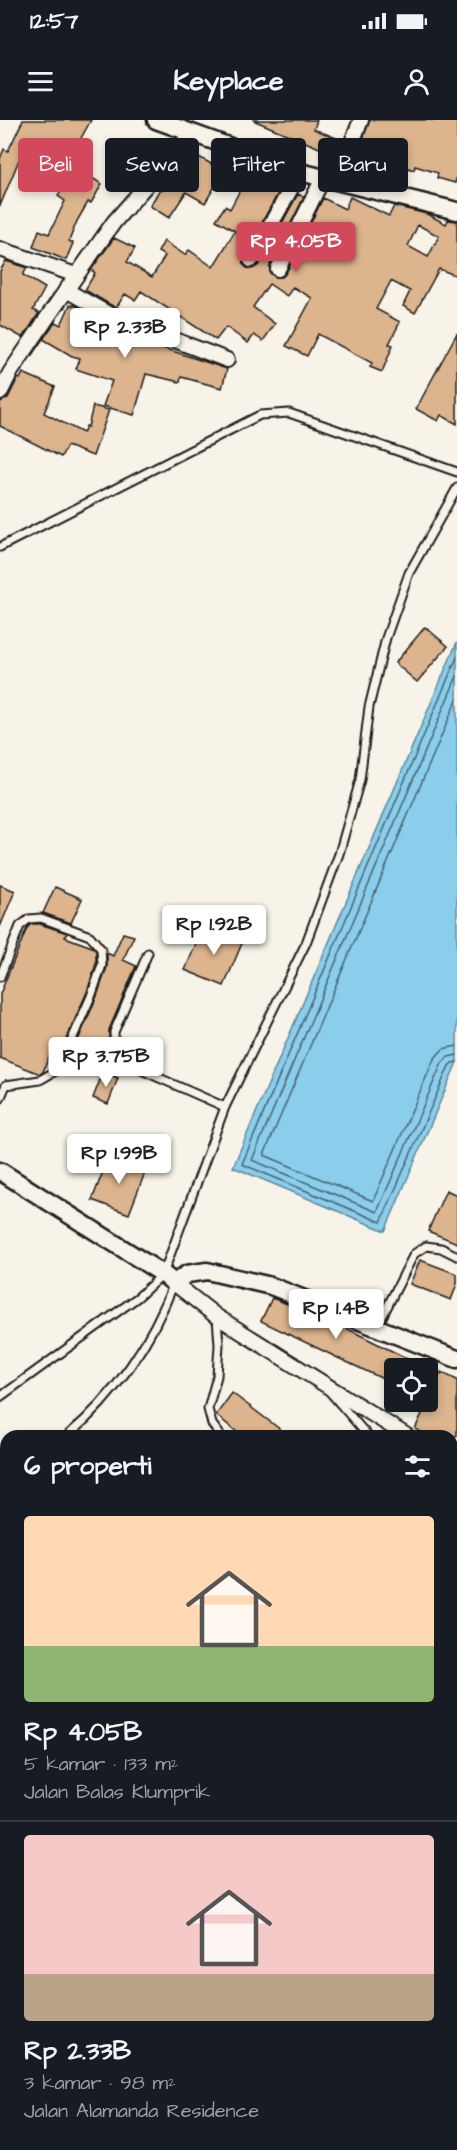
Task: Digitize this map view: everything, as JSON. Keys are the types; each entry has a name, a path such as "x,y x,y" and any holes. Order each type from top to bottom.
{"street":[{"path":"156,120 195,127 221,138"},
{"path":"351,138 361,120"},
{"path":"0,393 10,373 114,222 195,127"},
{"path":"251,260 289,192"},
{"path":"278,269 322,192"},
{"path":"379,192 457,211"},
{"path":"0,249 76,275"},
{"path":"66,290 112,316 227,360"},
{"path":"0,1171 168,1279 216,1316 398,1430"},
{"path":"168,1279 207,1271 271,1286 457,1359"}],"lane":[{"path":"0,547 260,415 289,413 457,472"},
{"path":"74,1430 125,1375 153,1329 225,1107 306,943 339,854 360,780 369,706 386,638 409,573 457,488"},
{"path":"0,977 20,926 29,920 41,918 90,936 101,949 102,965 99,975 59,1069 40,1080 6,1085"},
{"path":"148,953 114,1032 116,1054 130,1065 225,1107"},
{"path":"0,1079 6,1085"},
{"path":"0,1099 6,1085"},
{"path":"377,1327 414,1254 426,1246 441,1248 457,1256"},
{"path":"0,1397 138,1297 168,1279"},
{"path":"216,1316 219,1346 217,1376 208,1409 212,1424 216,1430"},
{"path":"323,1384 363,1430"}],"water":[{"path":"457,642 457,1062 385,1231 233,1167"}],"building":[{"path":"23,120 91,120 81,138 18,138 18,162 0,206 0,159 4,149 8,151"},
{"path":"253,120 317,120 314,129 336,138 318,138 318,147 306,142 306,138 296,138"},
{"path":"370,120 457,120 455,183 437,178 438,173 415,166 414,170 408,168 408,138 363,138"},
{"path":"199,157 211,164 212,192 205,203 186,192 199,192"},
{"path":"93,179 102,184 77,221 69,241 73,243 66,260 33,247 39,230 49,234 65,201 58,196 60,192 93,192"},
{"path":"158,192 186,192 169,218 150,206"},
{"path":"239,192 279,192 243,256 243,264 252,269 259,265 298,194 304,197 270,265 270,273 275,277 282,277 286,273 323,198 345,209 350,197 389,216 394,206 427,214 446,224 448,220 457,221 457,276 439,269 415,313 403,306 410,291 391,281 376,309 400,322 389,344 393,345 382,372 370,367 372,363 318,334 307,356 286,346 312,298 293,287 287,296 269,284 253,307 275,324 263,341 254,335 248,343 226,327 216,340 141,291 135,300 125,294 116,308 85,290 95,273 91,270 114,238 135,248 127,262 152,277 165,256 158,252 164,241 185,255 189,250 213,267 235,231 216,220 225,206 230,209","holes":["418,225 439,236 428,257 408,246"]},
{"path":"6,261 27,268 23,275 45,288 33,310 39,313 23,338 0,325 0,271"},
{"path":"70,305 105,322 101,333 126,342 130,332 143,338 142,341 227,369 222,388 181,377 180,382 146,374 134,415 103,406 112,381 76,369 80,358 72,356 43,339 55,322 61,325"},
{"path":"457,333 457,424 441,415 438,421 416,409"},
{"path":"23,373 55,387 44,413 83,433 86,426 88,427 93,406 109,410 93,456 67,446 61,457 0,426 0,402 8,398"},
{"path":"425,627 448,646 417,682 395,663"},
{"path":"0,885 15,891 0,927"},
{"path":"55,887 82,899 71,923 43,913"},
{"path":"31,924 40,924 67,933 65,937 92,947 96,951 96,964 87,992 60,1053 52,1049 43,1072 40,1074 0,1058 0,994 27,928"},
{"path":"204,925 243,941 224,986 185,970"},
{"path":"123,933 134,936 123,960 136,966 109,1030 109,1040 97,1070 71,1060 71,1057 97,996 107,967 107,953 113,956"},
{"path":"103,1072 118,1078 108,1104 93,1098"},
{"path":"109,1156 146,1170 129,1214 92,1200"},
{"path":"446,1190 457,1195 457,1243 428,1231"},
{"path":"420,1260 457,1274 457,1284 451,1300 410,1284"},
{"path":"272,1298 334,1322 406,1358 384,1358 384,1379 261,1321"},
{"path":"441,1372 457,1380 457,1430 415,1429 423,1412 438,1412 438,1374 440,1375"},
{"path":"232,1393 281,1430 235,1430 216,1415"}]}
